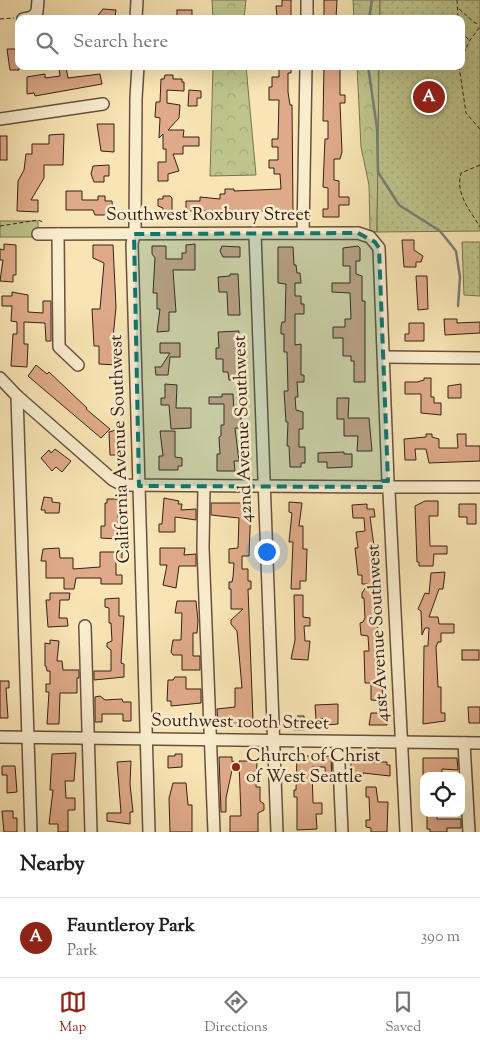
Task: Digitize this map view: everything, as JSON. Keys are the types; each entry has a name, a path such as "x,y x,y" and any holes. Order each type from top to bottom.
{"street":[{"path":"34,15 37,12 38,0"},
{"path":"136,15 137,0"},
{"path":"307,0 307,15"},
{"name":"California Avenue Southwest","path":"138,70 134,234 132,244 149,832"},
{"path":"303,233 306,70"},
{"path":"0,119 103,104"},
{"name":"Southwest Roxbury Street","path":"38,234 358,233 370,237 375,242"},
{"path":"58,234 59,347 78,365"},
{"name":"42nd Avenue Southwest","path":"255,234 277,832"},
{"name":"41st Avenue Southwest","path":"375,242 379,248 406,832"},
{"path":"384,357 480,358"},
{"path":"0,378 17,396 113,480 123,485 480,487"},
{"path":"17,396 31,832"},
{"path":"204,486 204,548 214,832"},
{"path":"85,626 90,832"},
{"name":"Southwest 100th Street","path":"0,738 480,743"},
{"path":"338,742 342,832"},
{"path":"464,743 469,832"}],"path":[{"path":"458,0 458,15"},
{"path":"459,9 475,23 480,24"},
{"path":"0,19 15,18"},
{"path":"465,51 480,27"},
{"path":"465,36 470,40"},
{"path":"460,70 466,113 480,129"},
{"path":"480,165 461,174 459,180 459,191 480,227"},
{"path":"0,226 38,220 43,222"}],"highlighted area":[{"path":"358,233 375,242 379,248 387,432 388,481 382,481 383,487 139,486 134,234"}],"green space":[{"path":"212,0 246,0 244,15 213,15"},
{"path":"353,0 380,0 380,15 354,15"},
{"path":"380,0 480,0 480,231 377,232 379,70 465,70 465,15 380,15"},
{"path":"213,70 246,70 256,175 210,176"},
{"path":"357,70 379,70 377,232 370,231 369,185 361,147"},
{"path":"0,221 38,221 38,237 0,237"},
{"path":"462,242 480,242 480,296 464,295"}],"building":[{"path":"282,0 291,0 291,15 277,15 276,6 282,6"},
{"path":"324,0 337,0 336,15 324,15"},
{"path":"103,9 116,10 115,15 98,15"},
{"path":"177,10 192,10 192,15 177,15"},
{"path":"7,49 15,49 15,70 10,70"},
{"path":"59,70 67,70 68,78 100,74 102,84 35,96 34,93 27,94 27,77 45,74 45,78 60,76"},
{"path":"279,70 291,70 291,73 288,73 288,92 290,105 292,105 293,211 186,211 186,201 200,201 200,197 220,199 220,194 225,194 225,189 234,189 234,191 281,189 280,174 274,174 274,168 269,168 269,160 278,160 278,147 272,147 272,139 278,139 279,100 269,100 269,87 272,87 272,77 279,77"},
{"path":"324,70 340,70 340,95 345,95 345,103 340,103 342,152 340,159 334,159 334,180 339,181 339,197 349,197 349,205 339,205 339,217 323,217 323,209 328,209 328,188 323,187 325,139 328,139 328,121 323,121"},
{"path":"165,75 173,75 173,79 182,79 182,82 184,82 184,91 167,90 167,103 180,105 179,118 168,130 184,130 183,137 199,137 199,146 183,146 183,154 173,154 179,171 168,174 168,181 158,181 158,162 166,162 166,149 163,149 163,134 159,138 160,118 155,117 156,102 160,102 161,79 164,79"},
{"path":"189,90 201,91 201,98 197,98 197,106 188,106"},
{"path":"97,124 114,124 114,152 101,151"},
{"path":"64,134 63,165 44,165 44,178 31,200 38,200 38,212 17,211 18,181 24,170 26,154 32,154 32,144 49,144 49,135"},
{"path":"0,136 7,136 7,160 0,160"},
{"path":"109,165 109,176 104,176 104,182 94,182 91,174 93,166"},
{"path":"66,191 82,191 82,200 98,200 98,196 105,196 105,201 112,201 113,215 95,215 93,210 66,210"},
{"path":"163,196 170,196 172,198 172,213 169,215 163,215 163,208 158,206 158,199 163,199"},
{"path":"402,240 414,240 414,250 423,256 421,262 416,262 416,267 404,267"},
{"path":"4,244 16,245 16,275 13,275 13,282 0,281 3,260 0,260 0,249 4,250"},
{"path":"195,244 195,270 173,270 176,312 169,312 169,331 157,332 160,309 157,309 157,293 153,293 155,258 152,254 152,246 166,246 166,259 182,259 182,253 186,253 186,245"},
{"path":"93,245 113,245 116,307 113,338 117,343 117,365 99,364 99,346 94,346 92,309 100,309 104,263 93,258"},
{"path":"222,246 240,247 240,257 223,257 220,251"},
{"path":"358,246 360,248 360,261 356,261 356,274 362,276 362,301 365,301 365,382 354,382 354,361 351,361 351,356 343,356 343,338 333,338 333,327 345,327 345,319 351,319 350,293 332,292 332,283 350,283 350,266 343,266 343,248"},
{"path":"278,247 293,247 294,265 296,265 297,273 300,273 301,283 295,283 295,296 301,296 301,304 304,304 304,314 295,314 295,345 301,344 301,375 304,375 304,382 297,382 298,397 295,397 296,410 303,412 303,429 299,429 299,447 305,447 305,463 301,463 301,467 290,467 289,446 287,446 288,422 286,422 284,391 288,391 287,352 284,352 284,334 281,334 282,322 285,322 286,284 278,283"},
{"path":"230,274 238,274 240,315 228,315 227,292 219,292 218,277 230,276"},
{"path":"416,276 427,276 428,309 418,310"},
{"path":"12,292 28,295 28,312 43,313 43,301 51,301 51,341 46,341 45,323 24,322 24,344 28,344 27,367 11,366 13,334 17,334 17,322 11,321 12,306 2,306 2,296 12,296"},
{"path":"444,319 457,319 457,323 480,322 480,333 445,335"},
{"path":"409,323 424,323 424,341 405,341 405,334 409,334"},
{"path":"239,331 238,365 240,365 240,380 229,380 228,372 223,372 223,359 216,359 216,348 219,348 218,332"},
{"path":"160,343 180,343 180,357 170,357 168,375 156,375 155,367 161,367 170,353 160,353"},
{"path":"36,365 47,374 49,372 86,409 110,429 101,438 28,376"},
{"path":"424,378 431,378 431,397 434,397 434,403 441,403 441,415 421,413 421,394 405,394 405,382 417,382 424,380"},
{"path":"165,384 177,385 176,408 191,408 191,428 171,429 169,405 161,405 161,398 165,398"},
{"path":"461,384 461,398 448,398 448,386"},
{"path":"222,394 233,394 234,412 241,412 241,428 235,428 239,461 234,461 235,471 217,471 217,454 220,454 219,437 221,436 221,425 224,425 224,404 209,404 209,397 222,397"},
{"path":"337,398 349,398 348,418 369,418 372,451 357,451 358,436 344,436 344,419 337,419"},
{"path":"119,429 124,442 122,455 110,455 109,432"},
{"path":"160,431 175,431 175,457 182,458 182,466 178,466 178,470 159,470 159,456 163,456"},
{"path":"426,434 432,434 432,437 439,439 439,448 458,448 457,434 466,434 466,446 480,446 480,461 429,463 426,449 415,449 416,460 405,460 404,439 426,437"},
{"path":"55,449 71,461 62,472 56,467 52,471 41,458 49,450 51,453"},
{"path":"344,452 344,454 352,454 352,467 327,468 327,462 318,462 318,453"},
{"path":"44,497 52,498 52,502 60,503 59,513 45,513 45,510 41,510"},
{"path":"164,498 179,501 178,504 182,504 181,510 196,509 196,520 175,517 175,532 159,532 159,524 162,524"},
{"path":"107,499 118,499 118,539 101,538 101,526 105,526 105,503 107,503"},
{"path":"425,501 438,501 438,516 429,516 430,546 447,546 447,554 434,554 433,566 419,566 419,562 417,562 415,506"},
{"path":"289,502 302,503 299,526 303,526 303,549 307,549 306,581 300,581 300,589 291,589 293,542 289,542 292,513 289,512"},
{"path":"211,503 251,503 249,556 242,556 242,569 248,569 248,581 251,581 251,589 248,589 253,720 249,720 249,725 246,726 218,726 217,709 235,707 235,688 242,688 237,631 231,624 231,620 243,609 231,609 231,589 229,589 229,582 232,582 233,577 234,563 229,563 229,549 238,548 239,518 211,515"},
{"path":"367,504 367,509 374,509 375,517 370,517 377,568 377,600 379,600 379,608 375,608 376,622 378,622 377,646 380,646 381,656 375,656 376,669 381,669 383,701 371,700 371,683 365,683 364,651 369,651 368,636 361,635 360,623 365,618 362,593 368,584 362,584 362,575 358,575 355,548 358,548 356,532 365,531 364,518 353,518 352,505"},
{"path":"459,504 476,504 476,524 467,524 467,517 459,517"},
{"path":"59,548 60,558 73,558 73,569 100,567 100,552 122,552 122,561 116,561 116,575 122,575 122,584 101,584 101,578 76,578 74,589 64,589 64,578 46,578 46,561 41,561 43,549"},
{"path":"160,548 185,548 184,555 196,554 196,566 179,566 176,588 163,585 167,565 160,565"},
{"path":"445,572 443,589 439,589 429,617 438,617 439,624 454,624 454,633 441,633 441,642 438,642 436,647 438,687 441,687 441,713 445,713 445,721 423,724 424,646 428,646 429,628 425,628 422,635 421,611 418,609 425,593 429,594 431,573"},
{"path":"50,593 70,593 69,600 60,600 59,618 67,618 68,626 48,627 46,600 50,600"},
{"path":"294,595 303,595 303,617 310,618 310,626 304,626 305,641 310,641 308,660 291,659 295,640"},
{"path":"119,598 119,616 124,616 121,663 124,664 124,677 94,680 94,671 111,671 111,650 107,647 107,643 112,641 111,623 109,623 109,608 105,607 105,599"},
{"path":"177,601 196,601 198,621 197,633 193,633 193,656 200,656 200,670 182,670 182,655 173,655 171,652 173,640 181,640 182,613 175,613"},
{"path":"50,640 59,641 57,661 62,661 63,670 79,670 77,693 60,693 59,724 47,724 49,692 46,692 46,684 50,684 50,671 47,671 45,666 45,643 50,644"},
{"path":"462,650 479,650 479,660 462,660"},
{"path":"175,677 186,677 186,689 201,689 201,703 171,706 171,701 167,701 168,680 173,680"},
{"path":"0,681 9,681 9,688 6,688 8,718 0,718"},
{"path":"100,696 105,700 122,699 123,702 131,702 131,721 123,721 123,714 102,714 102,722 95,722 95,697"},
{"path":"338,704 338,724 327,725 327,718 316,719 315,705"},
{"path":"468,707 480,707 480,723 469,723"},
{"path":"371,713 386,713 387,725 369,725"},
{"path":"297,716 304,716 305,730 294,730 294,718 297,718"},
{"path":"76,753 74,781 65,781 66,798 75,798 75,810 68,810 68,832 58,832 58,824 49,824 53,790 50,790 52,754"},
{"path":"175,754 182,754 182,767 168,768 168,756 175,756"},
{"path":"297,756 331,756 332,781 326,781 325,767 312,767 313,803 322,803 322,814 316,814 317,829 297,830 297,797 294,797 294,790 296,790"},
{"path":"219,757 232,757 232,762 234,761 226,798 226,812 221,812"},
{"path":"423,758 457,758 458,770 442,769 442,772 423,772"},
{"path":"131,761 130,784 133,812 130,812 130,824 107,821 107,813 121,813 117,762"},
{"path":"239,761 257,761 256,787 260,787 260,801 264,804 264,810 258,813 258,832 230,832 230,816 241,816"},
{"path":"351,762 387,762 387,765 390,765 390,776 363,773 363,778 351,777"},
{"path":"2,766 15,766 17,792 7,793 7,775 2,775"},
{"path":"173,783 186,783 188,805 192,805 192,832 170,832 169,798"},
{"path":"366,787 376,787 378,802 388,802 387,832 371,832 371,828 366,827 366,820 370,820 369,797 366,797"},
{"path":"2,811 13,811 13,818 17,818 17,832 4,832"},
{"path":"427,817 461,819 461,828 447,828 447,832 430,832 430,829 427,829"}],"waterway":[{"path":"370,15 372,0"},
{"path":"369,70 377,128 378,172 399,205 440,231 456,251 460,277 458,306"}],"place":[{"name":"Fauntleroy Park","path":"429,97"},
{"name":"Church of Christ of West Seattle","path":"236,767"}]}
